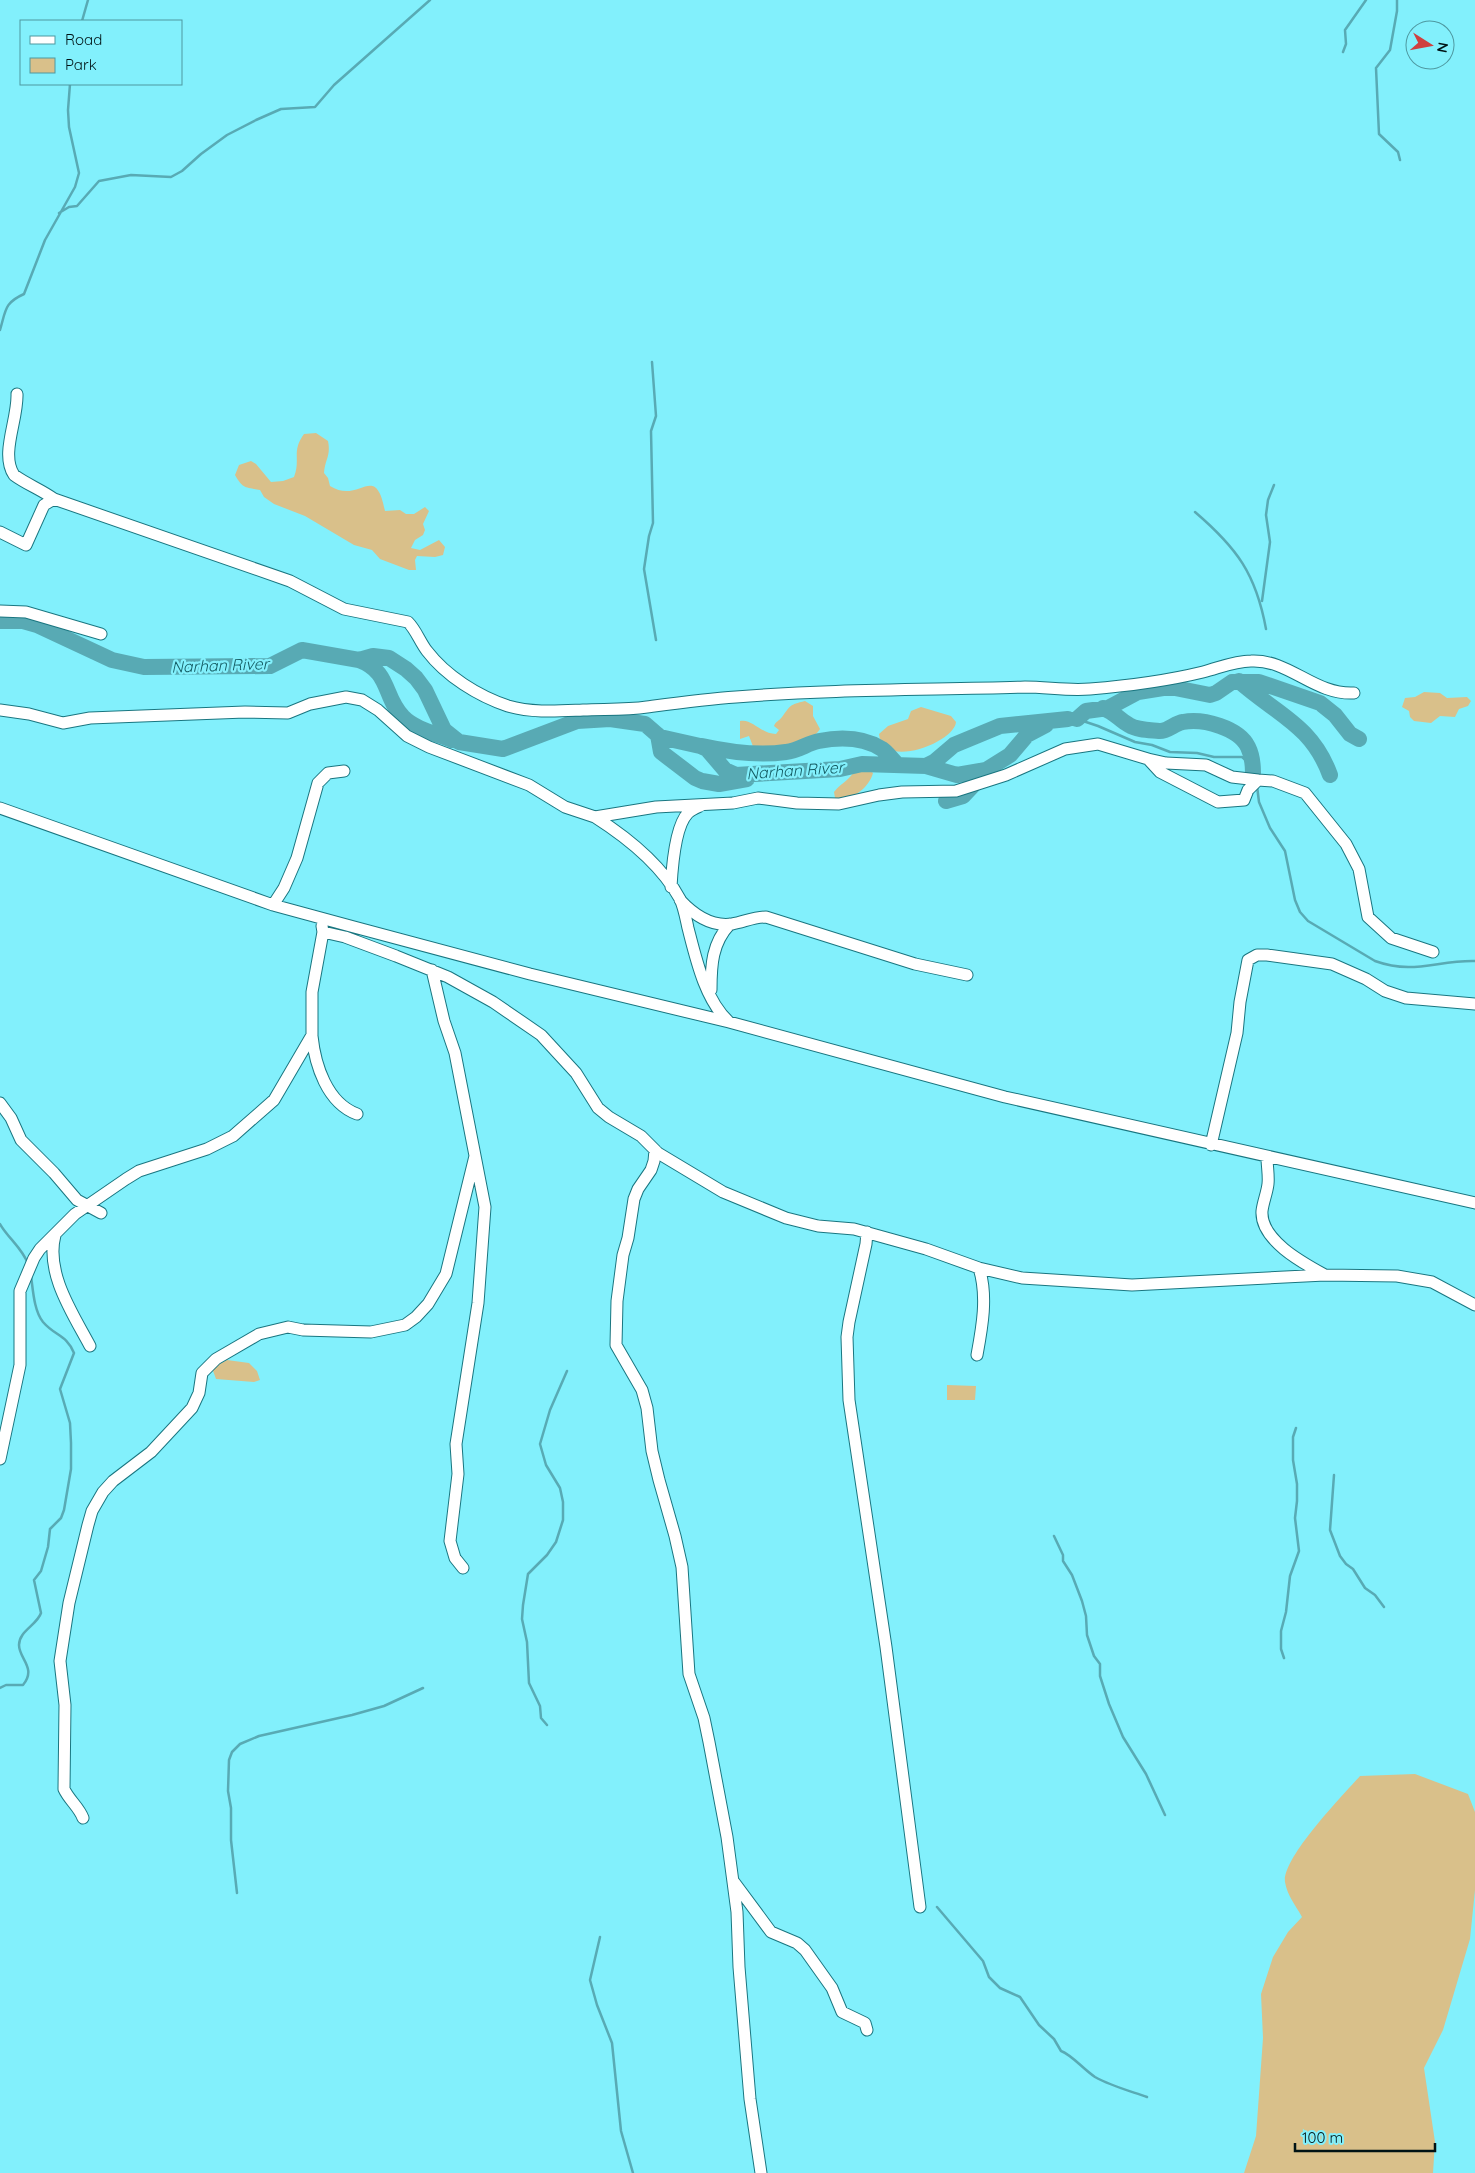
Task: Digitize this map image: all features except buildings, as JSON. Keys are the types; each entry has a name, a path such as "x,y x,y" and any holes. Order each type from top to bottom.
{"street":[{"path":"17,394 13,418 4,443 3,458 7,467 16,476 54,499 290,581 344,609 408,622 437,662 454,678 489,698 509,706 531,710 561,711 645,708 713,698 828,690 940,690 1029,687 1087,690 1162,680 1205,671 1226,664 1253,660 1278,665 1327,691 1354,693"},
{"path":"0,532 26,544 44,505 54,499"},
{"path":"0,611 26,612 101,634"},
{"path":"0,710 29,714 63,723 90,718 245,712 288,713 310,704 346,697 362,700 378,710 407,736 428,747 529,785 565,807 595,817 617,831 647,856 680,900 702,918 716,923 730,924 754,917 766,918 915,964 967,975"},
{"path":"595,817 656,807 733,803 758,798 796,804 839,804 902,792 956,790 1006,775 1065,749 1082,745 1108,746 1166,763 1206,765 1232,777 1273,782 1305,793 1346,844 1359,868 1368,917 1391,938 1433,952"},
{"path":"1148,759 1160,772 1218,802 1244,800 1248,790 1258,780"},
{"path":"273,905 284,888 297,858 318,784 328,773 344,770"},
{"path":"672,887 673,865 682,824 688,813 704,804"},
{"path":"0,808 273,905 521,971 729,1022 1004,1097 1475,1203"},
{"path":"680,900 700,968 721,1015 729,1022"},
{"path":"320,917 323,932 312,992 312,1035 317,1066 327,1087 339,1102 348,1110 358,1114"},
{"path":"712,997 712,972 715,948 722,932 730,924"},
{"path":"323,932 353,940 432,970 492,1002 541,1035 576,1073 598,1108 609,1117 641,1136 654,1150 715,1188 755,1207 786,1218 818,1226 867,1232 979,1268 1022,1278 1132,1285 1325,1275 1397,1276 1432,1282 1475,1305"},
{"path":"1211,1145 1222,1105 1237,1033 1240,1002 1248,960 1257,955 1332,964 1366,979 1386,991 1406,998 1475,1004"},
{"path":"432,970 444,1021 455,1053 484,1207 478,1303 456,1444 458,1474 450,1541 455,1558 463,1568"},
{"path":"0,1459 20,1365 20,1291 40,1248 87,1206 139,1172 207,1149 233,1136 274,1100 312,1035"},
{"path":"0,1102 11,1118 20,1140 54,1173 77,1200 101,1213"},
{"path":"654,1150 654,1161 651,1170 638,1189 634,1199 628,1238 623,1255 617,1301 616,1345 642,1390 647,1408 654,1460 682,1567 689,1674 704,1718 733,1880 740,1937 739,1967 750,2099 760,2172"},
{"path":"83,1818 81,1812 68,1798 64,1789 64,1705 60,1661 70,1603 88,1525 92,1511 103,1492 119,1476 151,1452 192,1408 199,1393 202,1373 216,1359 259,1334 288,1327 303,1330 371,1332 405,1325 416,1316 428,1304 446,1274 475,1156"},
{"path":"1267,1157 1268,1183 1262,1212 1263,1223 1269,1234 1286,1251 1304,1264 1325,1275"},
{"path":"867,1232 866,1244 848,1322 849,1400 890,1677 920,1907"},
{"path":"55,1235 52,1244 56,1274 61,1289 90,1346"},
{"path":"977,1355 983,1317 982,1278 979,1268"},
{"path":"733,1880 771,1932 797,1944 805,1950 832,1988 842,2012 865,2023 868,2030"}],"green space":[{"path":"316,433 328,441 329,450 324,473 328,478 330,486 350,491 371,486 376,488 381,496 385,511 400,510 406,514 414,514 425,507 429,511 423,524 425,530 423,535 415,540 411,548 420,550 439,540 445,547 443,555 435,557 417,556 415,560 416,570 409,570 380,559 372,550 354,545 305,516 274,504 264,497 260,490 242,485 235,475 239,465 251,461 256,464 271,482 283,481 294,477 300,440 304,434"},
{"path":"1424,692 1440,693 1447,698 1467,697 1471,701 1468,706 1459,709 1455,717 1440,716 1431,723 1414,721 1410,717 1409,711 1402,707 1405,698 1415,697"},
{"path":"805,701 813,706 813,716 820,729 809,739 790,748 770,752 754,749 749,736 740,739 740,721 749,722 766,732 776,734 779,730 774,726 775,724 789,708"},
{"path":"921,707 951,716 956,722 953,730 944,738 932,744 904,752 892,751 883,745 879,734 888,726 908,719 911,711"},
{"path":"868,769 873,773 871,779 859,793 847,798 835,798 834,792 854,772"},
{"path":"227,1360 249,1363 257,1371 260,1380 254,1382 216,1379 212,1368"},
{"path":"947,1385 976,1386 975,1400 947,1400"},
{"path":"1415,1774 1468,1794 1475,1812 1475,1890 1470,1939 1443,2030 1424,2068 1435,2142 1433,2173 1244,2173 1256,2136 1263,2038 1261,1994 1273,1957 1288,1932 1302,1917 1286,1887 1287,1871 1293,1858 1315,1827 1360,1776"}],"waterway":[{"path":"82,20 88,0"},
{"path":"59,213 69,207 77,206 99,181 131,175 171,177 182,171 227,135 256,120 281,109 315,107 334,85 430,0"},
{"path":"1343,52 1346,44 1345,30 1366,0"},
{"path":"1397,0 1397,11 1390,50 1376,68 1379,134 1398,152 1400,160"},
{"path":"0,330 9,304 24,294 45,240 75,187 79,173 69,127 70,85"},
{"path":"652,362 656,416 651,431 653,523 644,569 656,640"},
{"path":"1262,601 1270,542 1266,515 1268,500 1274,485"},
{"path":"1195,512 1222,538 1242,563 1257,593 1266,629"},
{"name":"Narhan River","path":"0,621 23,621 37,625 112,660 144,667 270,666 302,650 359,660 373,656 389,658 416,678 425,690 444,730 459,742 503,749 577,721 610,719 645,724 660,737 707,749 725,770 736,775 840,769 862,764 926,766 934,762 954,745 1000,726 1068,719"},
{"path":"359,660 377,671 392,701 403,717 419,728 452,740"},
{"path":"1239,681 1303,732 1322,758 1330,775"},
{"path":"1077,719 1086,711 1108,708 1138,692 1175,688 1210,695 1232,682 1259,682 1320,703 1335,715 1350,734 1359,739"},
{"name":"Narhan River","path":"1103,708 1132,727 1139,729 1162,731 1180,723 1191,721 1220,726 1237,735 1248,747 1253,773"},
{"name":"Narhan River","path":"1068,719 1077,719 1135,742 1152,745 1170,752 1197,753 1214,757 1242,757 1249,763 1253,774"},
{"path":"926,766 957,775 986,770 1010,755 1027,735 1046,725"},
{"path":"658,735 661,752 695,778 719,784 747,779"},
{"path":"702,746 744,753 765,754 795,750 819,741 851,739 875,745 886,752 898,765"},
{"path":"946,801 963,796 979,779"},
{"name":"Narhan River","path":"1257,786 1259,802 1270,828 1285,851 1295,900 1300,912 1308,921 1375,961 1389,965 1414,967 1475,961"},
{"path":"0,1224 23,1253 28,1264"},
{"path":"0,1688 6,1685 23,1685 27,1679 28,1669 20,1650 20,1640 41,1613 34,1580 41,1571 48,1547 50,1529 61,1518 64,1510 71,1469 70,1423 60,1389 74,1353 68,1343 47,1327 40,1317 34,1300 31,1276"},
{"path":"547,1725 541,1718 540,1706 529,1683 527,1642 522,1619 528,1574 547,1555 556,1542 563,1520 563,1502 560,1488 546,1465 540,1444 550,1410 567,1371"},
{"path":"1284,1658 1281,1649 1281,1631 1286,1612 1290,1576 1299,1551 1295,1518 1297,1484 1293,1460 1293,1437 1296,1428"},
{"path":"1334,1475 1330,1530 1340,1556 1353,1569 1365,1588 1375,1595 1384,1607"},
{"path":"1054,1536 1063,1555 1063,1561 1072,1575 1082,1601 1086,1616 1087,1635 1094,1656 1100,1664 1100,1676 1109,1704 1123,1737 1146,1774 1165,1815"},
{"path":"237,1893 228,1791 229,1760 232,1752 240,1744 259,1736 384,1706 423,1688"},
{"path":"937,1907 983,1961 989,1977 1000,1988 1020,1997 1039,2025 1054,2039 1061,2051 1095,2077 1114,2086 1147,2097"},
{"path":"600,1937 590,1980 597,2005 612,2043 621,2131 633,2173"}]}
